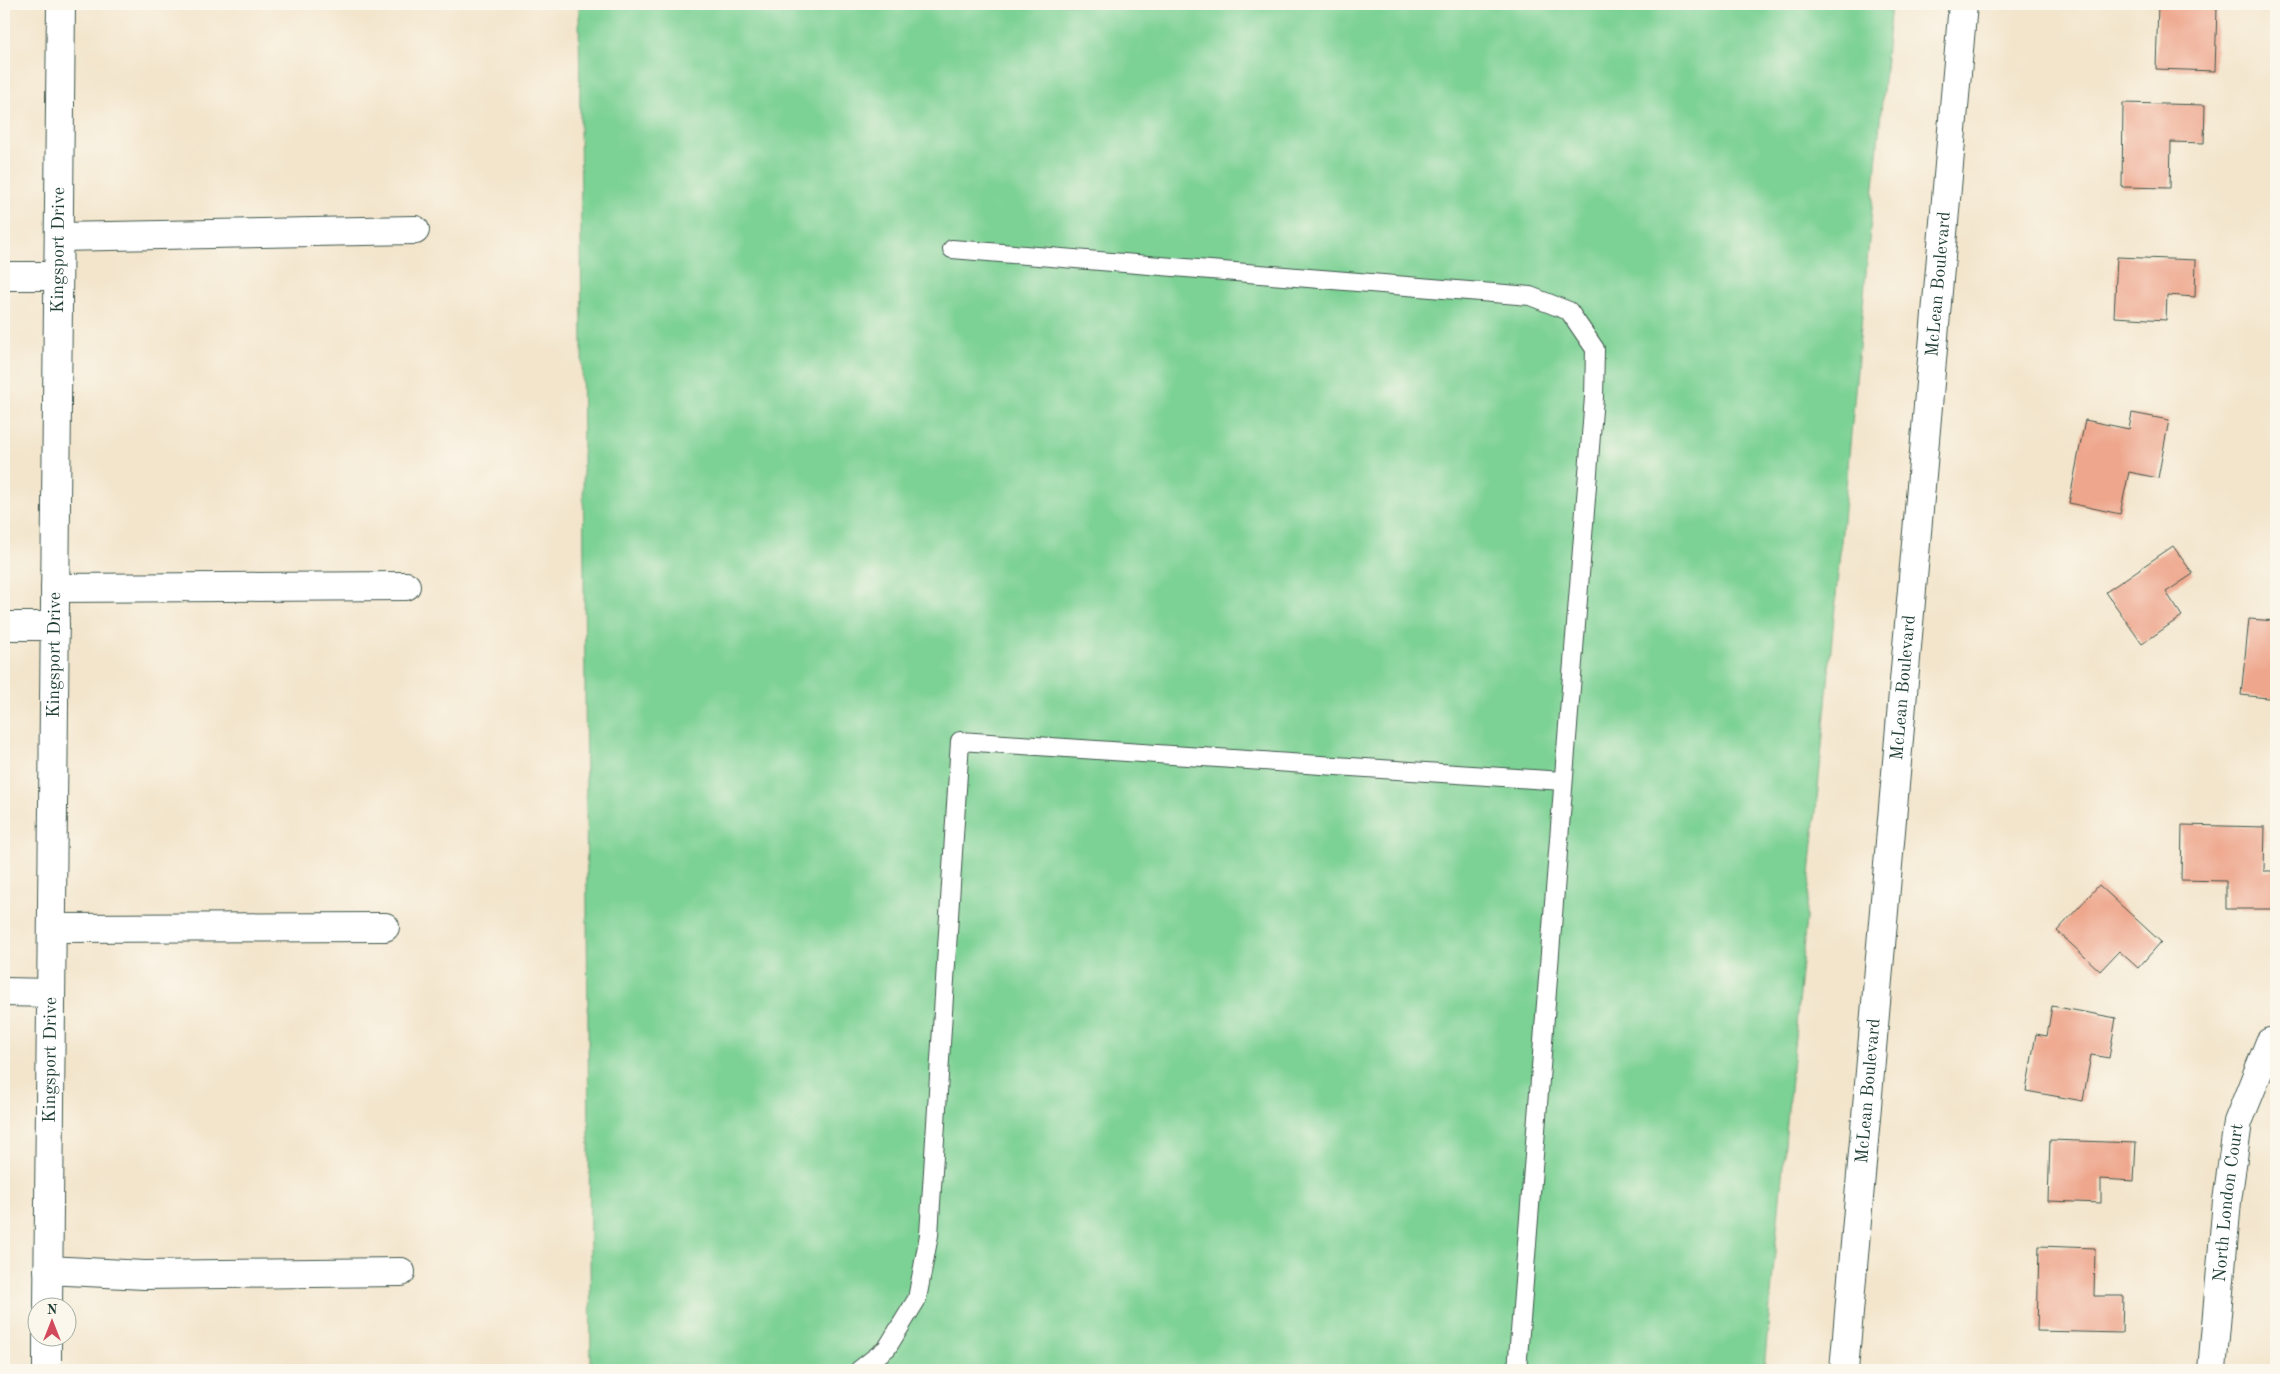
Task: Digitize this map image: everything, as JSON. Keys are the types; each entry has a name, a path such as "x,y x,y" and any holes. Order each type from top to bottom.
{"street":[{"name":"Kingsport Drive","path":"48,1296 61,4"},
{"name":"McLean Boulevard","path":"1844,1370 1963,4"},
{"path":"59,237 415,230"},
{"path":"4,276 58,276"},
{"path":"55,588 406,586"},
{"path":"4,626 55,626"},
{"path":"52,928 386,926"},
{"path":"4,992 51,993"},
{"name":"North London Court","path":"2212,1370 2228,1201 2238,1122 2270,1042"},
{"path":"48,1270 144,1275 401,1272"},
{"path":"47,1346 47,1370"}],"lane":[{"path":"952,249 1530,296 1569,311 1595,349 1517,1370"},
{"path":"859,1370 887,1348 917,1299 928,1235 960,741 1563,781"}],"green space":[{"path":"579,4 1891,4 1764,1370 591,1370"}],"building":[{"path":"2158,4 2204,4 2204,8 2217,8 2215,71 2156,69"},
{"path":"2123,103 2205,105 2204,143 2171,142 2170,188 2122,187"},
{"path":"2117,257 2196,260 2195,297 2167,295 2166,320 2114,317"},
{"path":"2132,413 2169,420 2158,478 2129,472 2120,514 2069,503 2085,420 2129,429"},
{"path":"2173,546 2193,574 2166,592 2182,616 2142,644 2106,592"},
{"path":"2249,619 2276,621 2276,699 2241,695"},
{"path":"2182,825 2265,827 2264,871 2276,871 2276,909 2226,909 2226,881 2181,880"},
{"path":"2099,885 2161,942 2138,968 2119,951 2100,971 2057,931"},
{"path":"2052,1006 2116,1018 2109,1058 2091,1055 2083,1101 2026,1091 2036,1034 2047,1036"},
{"path":"2050,1140 2136,1143 2134,1181 2101,1179 2101,1203 2048,1201"},
{"path":"2039,1246 2095,1248 2094,1296 2123,1296 2122,1333 2037,1331"}]}
